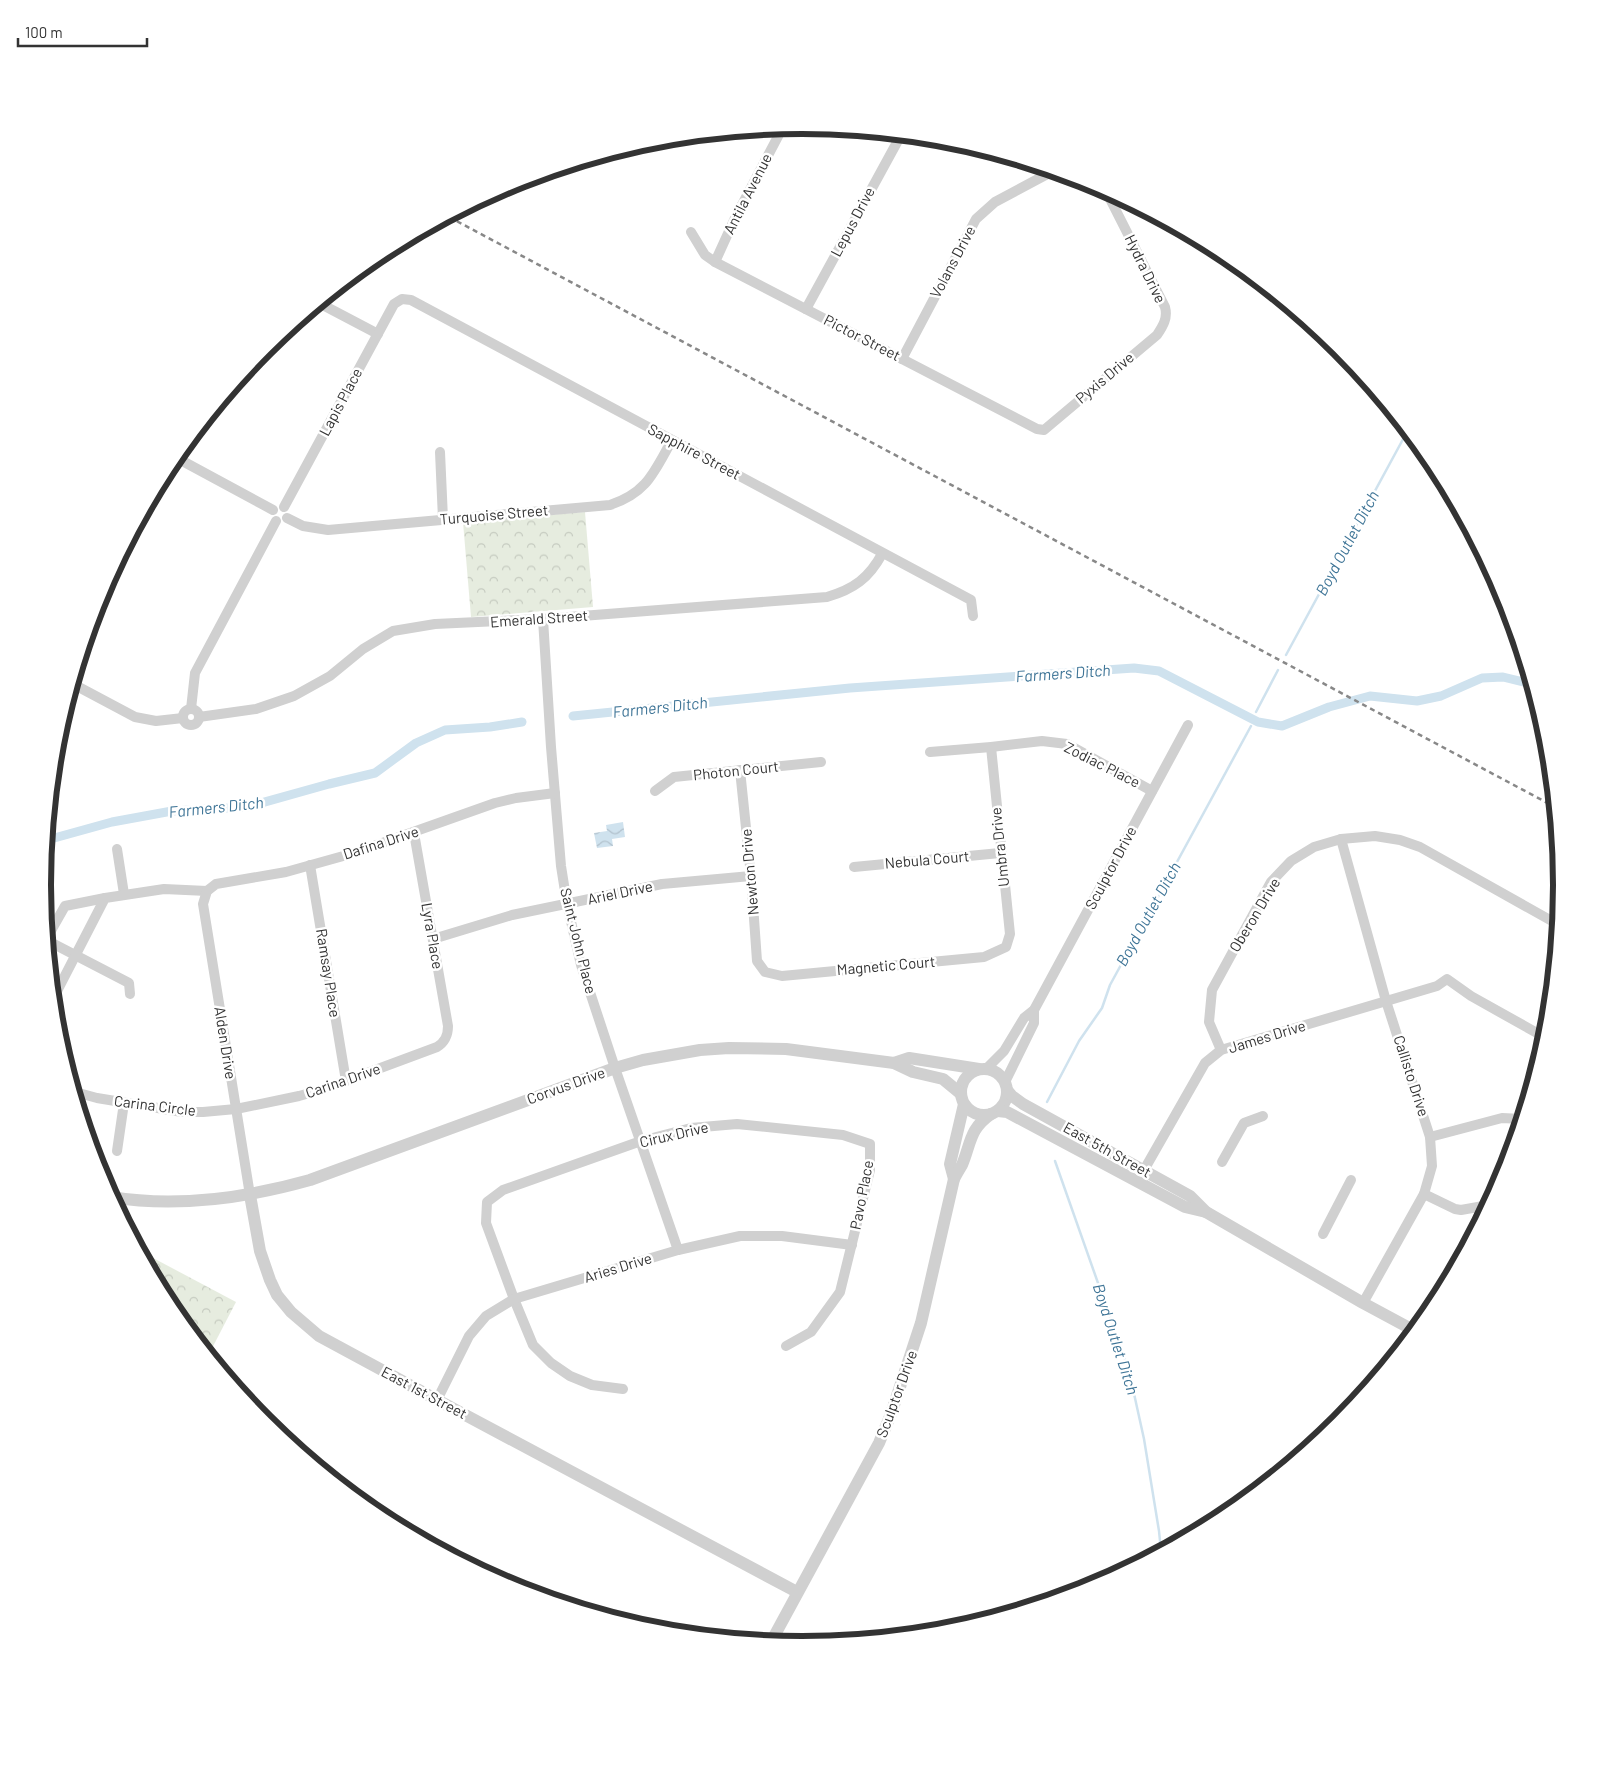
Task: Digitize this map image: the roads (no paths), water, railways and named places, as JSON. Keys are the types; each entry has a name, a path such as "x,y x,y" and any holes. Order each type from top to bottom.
{"street":[{"name":"Antila Avenue","path":"715,262 735,218 779,134"},
{"name":"Lepus Drive","path":"806,309 898,140"},
{"name":"Volans Drive","path":"902,359 976,219 995,202 1046,175"},
{"name":"Hydra Drive","path":"1111,200 1165,308 1164,324"},
{"name":"Pictor Street","path":"691,232 705,255 715,262 1037,429 1044,430"},
{"name":"Lapis Place","path":"286,512 394,304 402,299"},
{"name":"Sapphire Street","path":"402,299 412,300 970,600 973,616"},
{"path":"324,306 378,334"},
{"name":"Pyxis Drive","path":"1044,430 1157,335 1164,324"},
{"name":"Turquoise Street","path":"286,512 303,526 328,530 610,505 628,500 650,480 672,440"},
{"path":"440,452 443,519"},
{"path":"183,461 273,510"},
{"path":"279,506 286,512 284,521 276,521 272,517 273,510 279,506"},
{"path":"191,709 195,672 276,521"},
{"name":"Emerald Street","path":"200,717 256,709 294,696 330,676 363,649 392,631 435,624 543,619 827,597 843,592 858,584 874,570 882,554"},
{"name":"Saint John Place","path":"543,619 561,866 567,904 581,964 678,1250"},
{"path":"78,687 135,717 156,721 184,718"},
{"path":"191,709 197,712 200,717 197,723 192,725 186,724 184,718 186,712 191,709"},
{"name":"Sculptor Drive","path":"983,1069 1004,1051 1024,1018 1034,1010 1188,725"},
{"name":"Zodiac Place","path":"930,752 991,747 1042,740 1067,744 1152,791"},
{"name":"Umbra Drive","path":"991,747 1000,854 1010,934 1006,947"},
{"name":"Photon Court","path":"655,791 674,777 821,762"},
{"name":"Newton Drive","path":"740,770 752,876 757,961 765,972"},
{"name":"Dafina Drive","path":"207,891 219,883 266,876 310,865 414,833 495,803 555,793"},
{"name":"Lyra Place","path":"414,833 448,1026 446,1039"},
{"name":"Oberon Drive","path":"1221,1050 1209,1022 1212,990 1271,882 1291,861 1314,846 1341,839 1375,836 1400,840 1420,847 1552,922"},
{"name":"Callisto Drive","path":"1341,839 1386,1001 1430,1137 1432,1166 1424,1194 1363,1303"},
{"path":"117,849 124,894"},
{"name":"Nebula Court","path":"854,866 1000,854"},
{"name":"Ramsay Place","path":"310,865 346,1081"},
{"name":"Ariel Drive","path":"433,939 492,920 662,884 752,876"},
{"path":"53,928 65,906 124,894 164,889 207,891"},
{"name":"Alden Drive","path":"207,891 203,904 250,1195"},
{"path":"59,988 105,898"},
{"path":"54,944 129,983 130,994"},
{"name":"Magnetic Court","path":"765,972 782,976 975,958 1006,947"},
{"name":"James Drive","path":"1144,1170 1205,1063 1221,1050 1437,986 1448,978 1472,996 1539,1034"},
{"name":"Sculptor Drive","path":"1006,1086 1034,1024 1034,1010"},
{"name":"Carina Drive","path":"236,1108 299,1096 346,1081 437,1047 446,1039"},
{"name":"Corvus Drive","path":"250,1195 310,1180 615,1068 671,1054 729,1048 786,1048 894,1063 913,1072 942,1079 962,1099"},
{"name":"Corvus Drive","path":"894,1063 910,1058 983,1069"},
{"path":"983,1069 994,1071 1001,1076 1006,1086 1007,1098 1003,1105 994,1113 975,1114 962,1099 963,1080 973,1071 983,1069"},
{"name":"East 5th Street","path":"1006,1086 1012,1096 1023,1104 1190,1196 1206,1212 1409,1328"},
{"name":"Carina Circle","path":"81,1094 182,1112 203,1112 236,1108"},
{"name":"Sculptor Drive","path":"954,1179 950,1164 962,1099"},
{"path":"117,1151 124,1102"},
{"name":"East 5th Street","path":"994,1113 1007,1112 1185,1207 1206,1212"},
{"name":"Sculptor Drive","path":"774,1635 879,1443 891,1414 921,1323 954,1179 962,1165 972,1134 982,1120 994,1113"},
{"path":"1222,1162 1244,1124 1263,1116"},
{"path":"1430,1137 1496,1120 1516,1118"},
{"name":"Cirux Drive","path":"514,1299 486,1223 488,1202 502,1190 640,1141 691,1128 737,1124 844,1135 870,1144"},
{"name":"Pavo Place","path":"786,1346 811,1332 840,1292 870,1170 870,1144"},
{"path":"1323,1234 1351,1180"},
{"path":"1424,1194 1455,1209 1481,1207"},
{"path":"120,1197 176,1201 250,1195"},
{"name":"East 1st Street","path":"250,1195 260,1251 267,1274 277,1294 291,1312 319,1336 797,1592"},
{"name":"Aries Drive","path":"437,1400 469,1336 486,1316 514,1299 678,1250 740,1236 782,1236 852,1245"},
{"path":"514,1299 533,1346 551,1364 570,1376 592,1385 624,1389"}],"water":[{"path":"623,822 625,837 612,839 613,846 597,848 594,833 607,831 606,825"}],"waterway":[{"name":"Boyd Outlet Ditch","path":"1286,655 1405,436"},
{"name":"Farmers Ditch","path":"573,716 850,688 1134,668 1159,671 1258,722 1282,726 1329,707 1370,696 1417,701 1441,696 1482,678 1503,677 1525,682"},
{"name":"Boyd Outlet Ditch","path":"1256,712 1278,670"},
{"name":"Farmers Ditch","path":"53,838 112,822 172,811 247,807 375,773 416,743 445,730 490,727 522,722"},
{"name":"Boyd Outlet Ditch","path":"1047,1102 1079,1041 1102,1008 1110,985 1251,726"},
{"name":"Boyd Outlet Ditch","path":"1055,1161 1129,1371 1144,1439 1160,1545"}],"railway":[{"path":"454,220 1549,804"}]}
